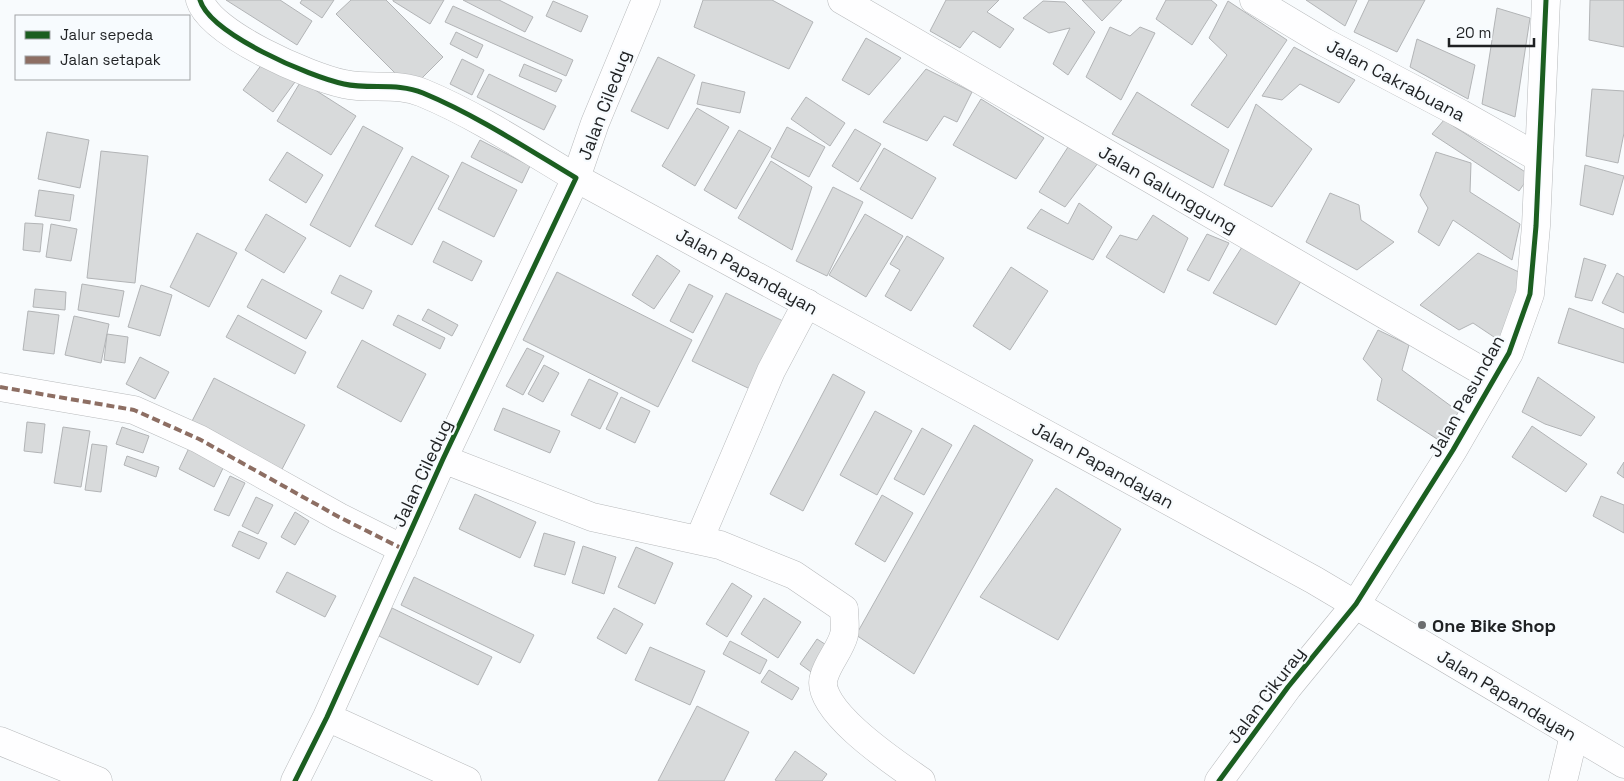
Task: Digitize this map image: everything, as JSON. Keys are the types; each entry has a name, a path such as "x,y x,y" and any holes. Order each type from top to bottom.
{"street":[{"name":"Jalan Papandayan","path":"200,0 207,14 230,32 252,46 314,76 344,84 364,87 385,86 420,92 456,108 576,178 1296,570 1624,764"},
{"name":"Jalan Ciledug","path":"295,781 327,717 443,459 576,178 596,123 646,0"},
{"name":"Jalan Galunggung","path":"842,0 1494,378"},
{"name":"Jalan Cakrabuana","path":"1254,0 1324,42 1461,114 1539,158"},
{"name":"Jalan Pasundan","path":"1356,604 1453,450 1509,353 1530,294 1536,226 1546,0"},
{"path":"700,540 771,371 807,303"},
{"path":"0,387 134,410 199,439 339,518 403,549"},
{"path":"443,459 592,517 720,545 794,575 844,609 844,635 824,677 822,686 829,703 869,743 922,781"},
{"name":"Jalan Cikuray","path":"1219,781 1288,687 1356,604"},
{"path":"327,717 467,781"},
{"path":"1563,781 1574,735"},
{"path":"0,741 98,781"}],"building":[{"path":"226,0 280,0 312,21 297,45"},
{"path":"302,0 334,0 322,18 300,3"},
{"path":"351,0 386,0 443,57 411,89 336,14"},
{"path":"393,0 444,0 430,24"},
{"path":"463,0 499,0 533,17 525,32"},
{"path":"703,0 772,0 813,22 789,69 694,27"},
{"path":"946,0 999,0 987,12 1014,29 1000,48 973,31 960,48 930,31"},
{"path":"1082,0 1122,0 1102,21"},
{"path":"1166,0 1211,0 1217,5 1192,45 1156,19"},
{"path":"1306,0 1357,0 1345,26"},
{"path":"1369,0 1425,0 1397,52 1354,32"},
{"path":"1590,0 1624,0 1624,47 1589,40"},
{"path":"553,1 588,16 581,32 546,16"},
{"path":"1043,1 1065,2 1095,32 1068,75 1053,64 1070,28 1049,33 1023,18"},
{"path":"1228,1 1287,40 1228,128 1191,105 1227,55 1209,38"},
{"path":"453,6 573,60 566,76 445,22"},
{"path":"1497,8 1530,18 1515,117 1482,104"},
{"path":"1110,27 1130,36 1140,27 1155,33 1121,100 1086,77"},
{"path":"456,32 483,45 477,58 450,44"},
{"path":"866,38 901,58 869,95 842,80"},
{"path":"1417,39 1475,65 1468,99 1410,67"},
{"path":"1294,47 1355,80 1339,103 1300,84 1282,100 1262,96"},
{"path":"658,57 695,75 668,129 631,111"},
{"path":"462,59 484,70 472,95 450,84"},
{"path":"265,60 295,82 273,112 243,90"},
{"path":"524,64 562,80 556,92 519,76"},
{"path":"926,69 972,92 957,122 944,116 927,141 883,122"},
{"path":"489,74 556,106 544,130 477,97"},
{"path":"301,81 356,116 331,155 277,121"},
{"path":"702,82 745,92 740,113 697,104"},
{"path":"1592,89 1624,91 1624,133 1618,163 1586,156"},
{"path":"1137,92 1229,150 1213,188 1112,134"},
{"path":"806,97 845,123 830,146 791,119"},
{"path":"981,99 1044,138 1016,179 953,145"},
{"path":"1256,104 1312,149 1272,207 1224,185"},
{"path":"697,108 729,127 695,186 662,166"},
{"path":"1444,120 1530,175 1519,191 1432,134"},
{"path":"363,126 403,148 350,247 310,225"},
{"path":"787,127 825,147 809,177 771,157"},
{"path":"855,129 881,144 858,182 832,166"},
{"path":"739,130 771,148 736,209 704,190"},
{"path":"47,132 89,140 80,188 38,179"},
{"path":"480,140 530,166 522,183 471,157"},
{"path":"1068,147 1098,163 1065,207 1039,192"},
{"path":"884,148 936,178 912,219 860,189"},
{"path":"101,151 148,156 135,283 87,278"},
{"path":"287,152 323,175 306,203 269,180"},
{"path":"1436,152 1471,163 1470,192 1520,224 1512,260 1453,220 1439,246 1418,232 1428,208 1420,195"},
{"path":"412,156 449,176 412,245 375,226"},
{"path":"771,161 812,187 792,250 738,218"},
{"path":"462,162 517,190 494,237 438,209"},
{"path":"1585,165 1624,176 1613,215 1580,205"},
{"path":"833,187 863,202 827,276 796,261"},
{"path":"39,190 74,195 70,221 35,216"},
{"path":"1330,193 1359,205 1361,220 1394,242 1357,270 1306,242"},
{"path":"1079,203 1112,227 1093,260 1027,228 1041,209 1068,224"},
{"path":"266,214 306,238 284,273 245,250"},
{"path":"865,214 903,236 866,297 829,275"},
{"path":"1153,215 1188,238 1164,293 1106,257 1120,235 1137,240"},
{"path":"25,223 43,224 40,252 23,250"},
{"path":"51,224 77,229 71,261 46,257"},
{"path":"197,233 237,253 209,307 170,287"},
{"path":"1207,234 1229,243 1209,281 1187,270"},
{"path":"907,236 944,258 911,311 885,296 900,270 890,264"},
{"path":"443,241 482,261 472,281 433,262"},
{"path":"1242,247 1301,281 1276,325 1213,293"},
{"path":"1478,253 1521,273 1503,343 1473,323 1459,330 1420,305"},
{"path":"657,255 680,271 654,309 632,295"},
{"path":"1584,258 1606,265 1592,301 1575,297"},
{"path":"1011,267 1048,291 1010,350 973,326"},
{"path":"557,272 692,340 658,407 523,340"},
{"path":"1617,273 1624,277 1624,313 1602,303"},
{"path":"340,275 372,291 363,309 331,293"},
{"path":"262,279 322,311 306,339 247,307"},
{"path":"82,284 124,291 119,317 78,310"},
{"path":"689,284 713,296 693,333 670,321"},
{"path":"141,285 172,295 160,336 128,327"},
{"path":"35,289 66,292 65,310 33,307"},
{"path":"726,293 783,321 750,389 692,361"},
{"path":"1569,308 1624,329 1624,363 1558,343"},
{"path":"428,309 458,325 452,336 422,320"},
{"path":"28,311 59,315 54,354 23,350"},
{"path":"238,315 306,352 295,374 226,337"},
{"path":"398,315 445,338 440,349 393,325"},
{"path":"74,316 109,324 101,363 65,355"},
{"path":"1378,330 1409,345 1402,370 1459,412 1437,439 1377,400 1382,379 1363,359"},
{"path":"107,334 128,337 125,363 104,360"},
{"path":"362,340 426,374 401,422 337,387"},
{"path":"527,348 544,356 523,395 506,386"},
{"path":"140,357 169,372 155,399 126,384"},
{"path":"544,365 559,373 543,402 528,394"},
{"path":"833,374 865,392 803,511 770,494"},
{"path":"1538,377 1595,417 1581,436 1545,424 1522,412"},
{"path":"214,378 305,425 279,475 188,429"},
{"path":"589,379 618,393 600,429 571,415"},
{"path":"621,397 650,411 635,443 606,429"},
{"path":"503,408 560,431 550,453 494,430"},
{"path":"875,411 912,431 877,495 840,475"},
{"path":"27,422 45,424 42,453 24,451"},
{"path":"974,425 1033,460 914,674 856,635"},
{"path":"1532,426 1587,464 1566,492 1512,457"},
{"path":"63,427 90,431 81,487 54,483"},
{"path":"122,427 149,436 143,453 116,444"},
{"path":"922,428 952,445 924,495 894,479"},
{"path":"92,444 107,446 101,492 85,490"},
{"path":"189,448 224,466 214,487 179,469"},
{"path":"127,456 159,467 156,477 124,465"},
{"path":"1624,462 1624,478 1617,473"},
{"path":"230,476 245,483 229,516 214,510"},
{"path":"1056,488 1121,529 1058,640 980,597"},
{"path":"475,494 536,522 520,558 459,529"},
{"path":"882,495 913,513 885,562 855,544"},
{"path":"1601,496 1624,505 1624,533 1593,516"},
{"path":"256,497 273,505 258,534 242,526"},
{"path":"295,512 309,521 295,545 281,537"},
{"path":"239,531 267,543 259,559 232,546"},
{"path":"544,533 575,542 565,575 534,566"},
{"path":"583,546 616,557 604,594 572,583"},
{"path":"636,547 673,563 655,604 618,587"},
{"path":"287,572 336,596 325,617 276,592"},
{"path":"414,577 534,635 520,663 401,605"},
{"path":"732,583 752,596 727,637 706,624"},
{"path":"764,598 801,622 778,658 741,634"},
{"path":"392,608 492,657 478,685 379,636"},
{"path":"614,608 643,624 626,654 597,638"},
{"path":"817,639 831,648 814,674 800,664"},
{"path":"730,641 767,660 760,674 723,654"},
{"path":"650,647 705,671 690,705 635,680"},
{"path":"769,670 799,688 792,700 761,682"},
{"path":"697,706 749,732 724,781 658,781"},
{"path":"795,751 827,774 822,781 775,780"}],"marked path":[{"path":"0,387 134,410 199,439 339,517 403,549"}],"cycle path":[{"path":"200,0 208,13 241,40 286,63 328,80 344,84 403,88 423,93 482,122 576,178 443,459 327,717 295,781"},
{"path":"1219,781 1288,687 1356,604 1453,450 1509,353 1530,294 1536,226 1546,0"}],"place":[{"name":"One Bike Shop","path":"1422,625"}]}
